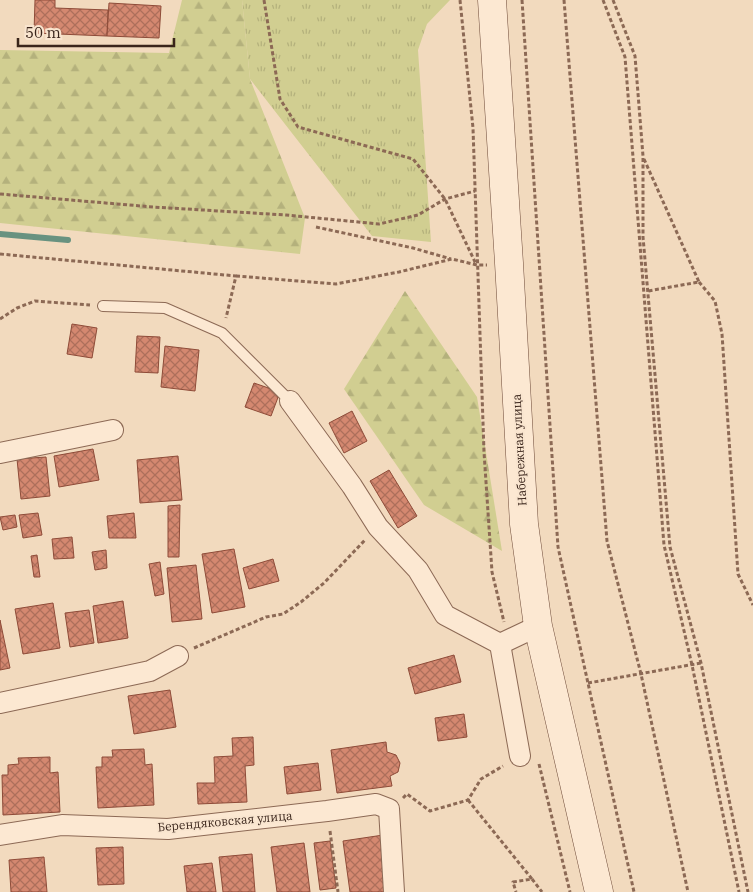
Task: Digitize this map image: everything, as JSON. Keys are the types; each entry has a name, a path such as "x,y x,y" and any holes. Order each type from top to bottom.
{"main road":[{"name":"Набережная улица","path":"492,0 524,524 538,626 598,892"}],"street":[{"path":"290,401 352,486 378,527 418,570 445,615 500,644"},
{"path":"0,453 113,430"},
{"path":"500,644 538,626"},
{"path":"500,644 520,756"},
{"path":"0,703 150,671 178,656"},
{"name":"Берендяковская улица","path":"0,835 62,825 168,829 376,804 389,809"},
{"path":"389,809 394,892"}],"lane":[{"path":"103,306 165,308 222,333 290,401"}],"path":[{"path":"264,0 280,99 298,127 413,159 445,199 477,265"},
{"path":"522,0 558,547 634,892"},
{"path":"564,0 607,541 641,674 688,892"},
{"path":"603,0 625,57 664,545 692,665 740,892"},
{"path":"613,0 636,56 643,156 643,236 670,548 701,663 748,892"},
{"path":"643,156 699,282 715,301 722,334 738,574 753,605"},
{"path":"0,194 153,207 286,215 379,224 418,215 445,199 475,191"},
{"path":"316,227 413,248 477,265 509,263"},
{"path":"0,254 336,284 399,272 452,259"},
{"path":"222,333 236,276"},
{"path":"648,291 699,282"},
{"path":"0,319 16,308 35,301 103,306"},
{"path":"178,656 266,617 283,614 324,583 378,527"},
{"path":"588,683 701,663"},
{"path":"389,809 407,794 430,811 468,800 481,779 520,756"},
{"path":"468,800 542,892"},
{"path":"327,811 338,892"},
{"path":"516,892 513,882 532,879"}],"green space":[{"path":"182,0 242,0 250,79 305,218 300,254 0,223 0,50 169,53"},
{"path":"242,0 450,0 427,24 418,50 431,242 372,236 250,79"},
{"path":"405,291 477,397 502,551 424,505 344,389"}],"building":[{"path":"35,0 55,0 55,8 108,10 107,36 34,33"},
{"path":"109,3 161,6 159,38 107,36"},
{"path":"72,324 97,328 92,358 67,354"},
{"path":"137,336 160,337 158,373 135,372"},
{"path":"165,346 199,350 195,391 161,387"},
{"path":"254,383 280,392 271,416 245,407"},
{"path":"352,411 367,441 344,453 329,423"},
{"path":"93,449 99,480 59,487 54,456"},
{"path":"178,456 182,500 140,503 137,460"},
{"path":"46,457 50,496 21,499 17,459"},
{"path":"389,470 417,516 398,528 370,481"},
{"path":"180,505 179,557 168,557 168,506"},
{"path":"38,513 42,535 23,538 19,515"},
{"path":"134,513 136,538 109,538 107,516"},
{"path":"15,515 17,527 3,530 0,517"},
{"path":"72,537 74,558 54,559 52,539"},
{"path":"234,549 245,607 212,613 202,554"},
{"path":"106,550 107,568 95,570 92,552"},
{"path":"37,555 40,577 34,577 31,556"},
{"path":"273,559 279,581 249,589 243,568"},
{"path":"160,562 164,594 155,596 149,564"},
{"path":"196,565 202,619 172,622 167,568"},
{"path":"123,601 128,638 98,643 93,606"},
{"path":"53,603 60,648 23,654 15,609"},
{"path":"89,610 94,643 70,647 65,613"},
{"path":"0,620 10,668 0,670"},
{"path":"454,655 461,682 415,694 408,668"},
{"path":"170,690 176,727 134,734 128,696"},
{"path":"464,714 467,737 438,741 435,718"},
{"path":"253,737 254,765 245,766 247,802 198,804 197,783 215,783 214,757 233,756 232,738"},
{"path":"386,742 387,752 396,755 400,763 398,772 390,776 392,786 337,793 331,750"},
{"path":"144,749 145,765 152,764 154,805 98,808 96,767 102,767 102,757 113,757 112,750"},
{"path":"50,757 50,773 58,772 60,812 3,815 2,775 8,775 8,765 19,764 18,758"},
{"path":"318,763 321,790 287,794 284,767"},
{"path":"390,834 398,892 350,892 343,841"},
{"path":"330,841 336,888 320,890 314,843"},
{"path":"304,843 310,892 277,892 271,847"},
{"path":"123,847 124,884 98,885 96,848"},
{"path":"252,854 255,892 223,892 219,857"},
{"path":"44,857 47,892 11,892 9,860"},
{"path":"212,863 216,892 187,892 184,866"}],"waterway":[{"path":"0,234 68,240"}]}
